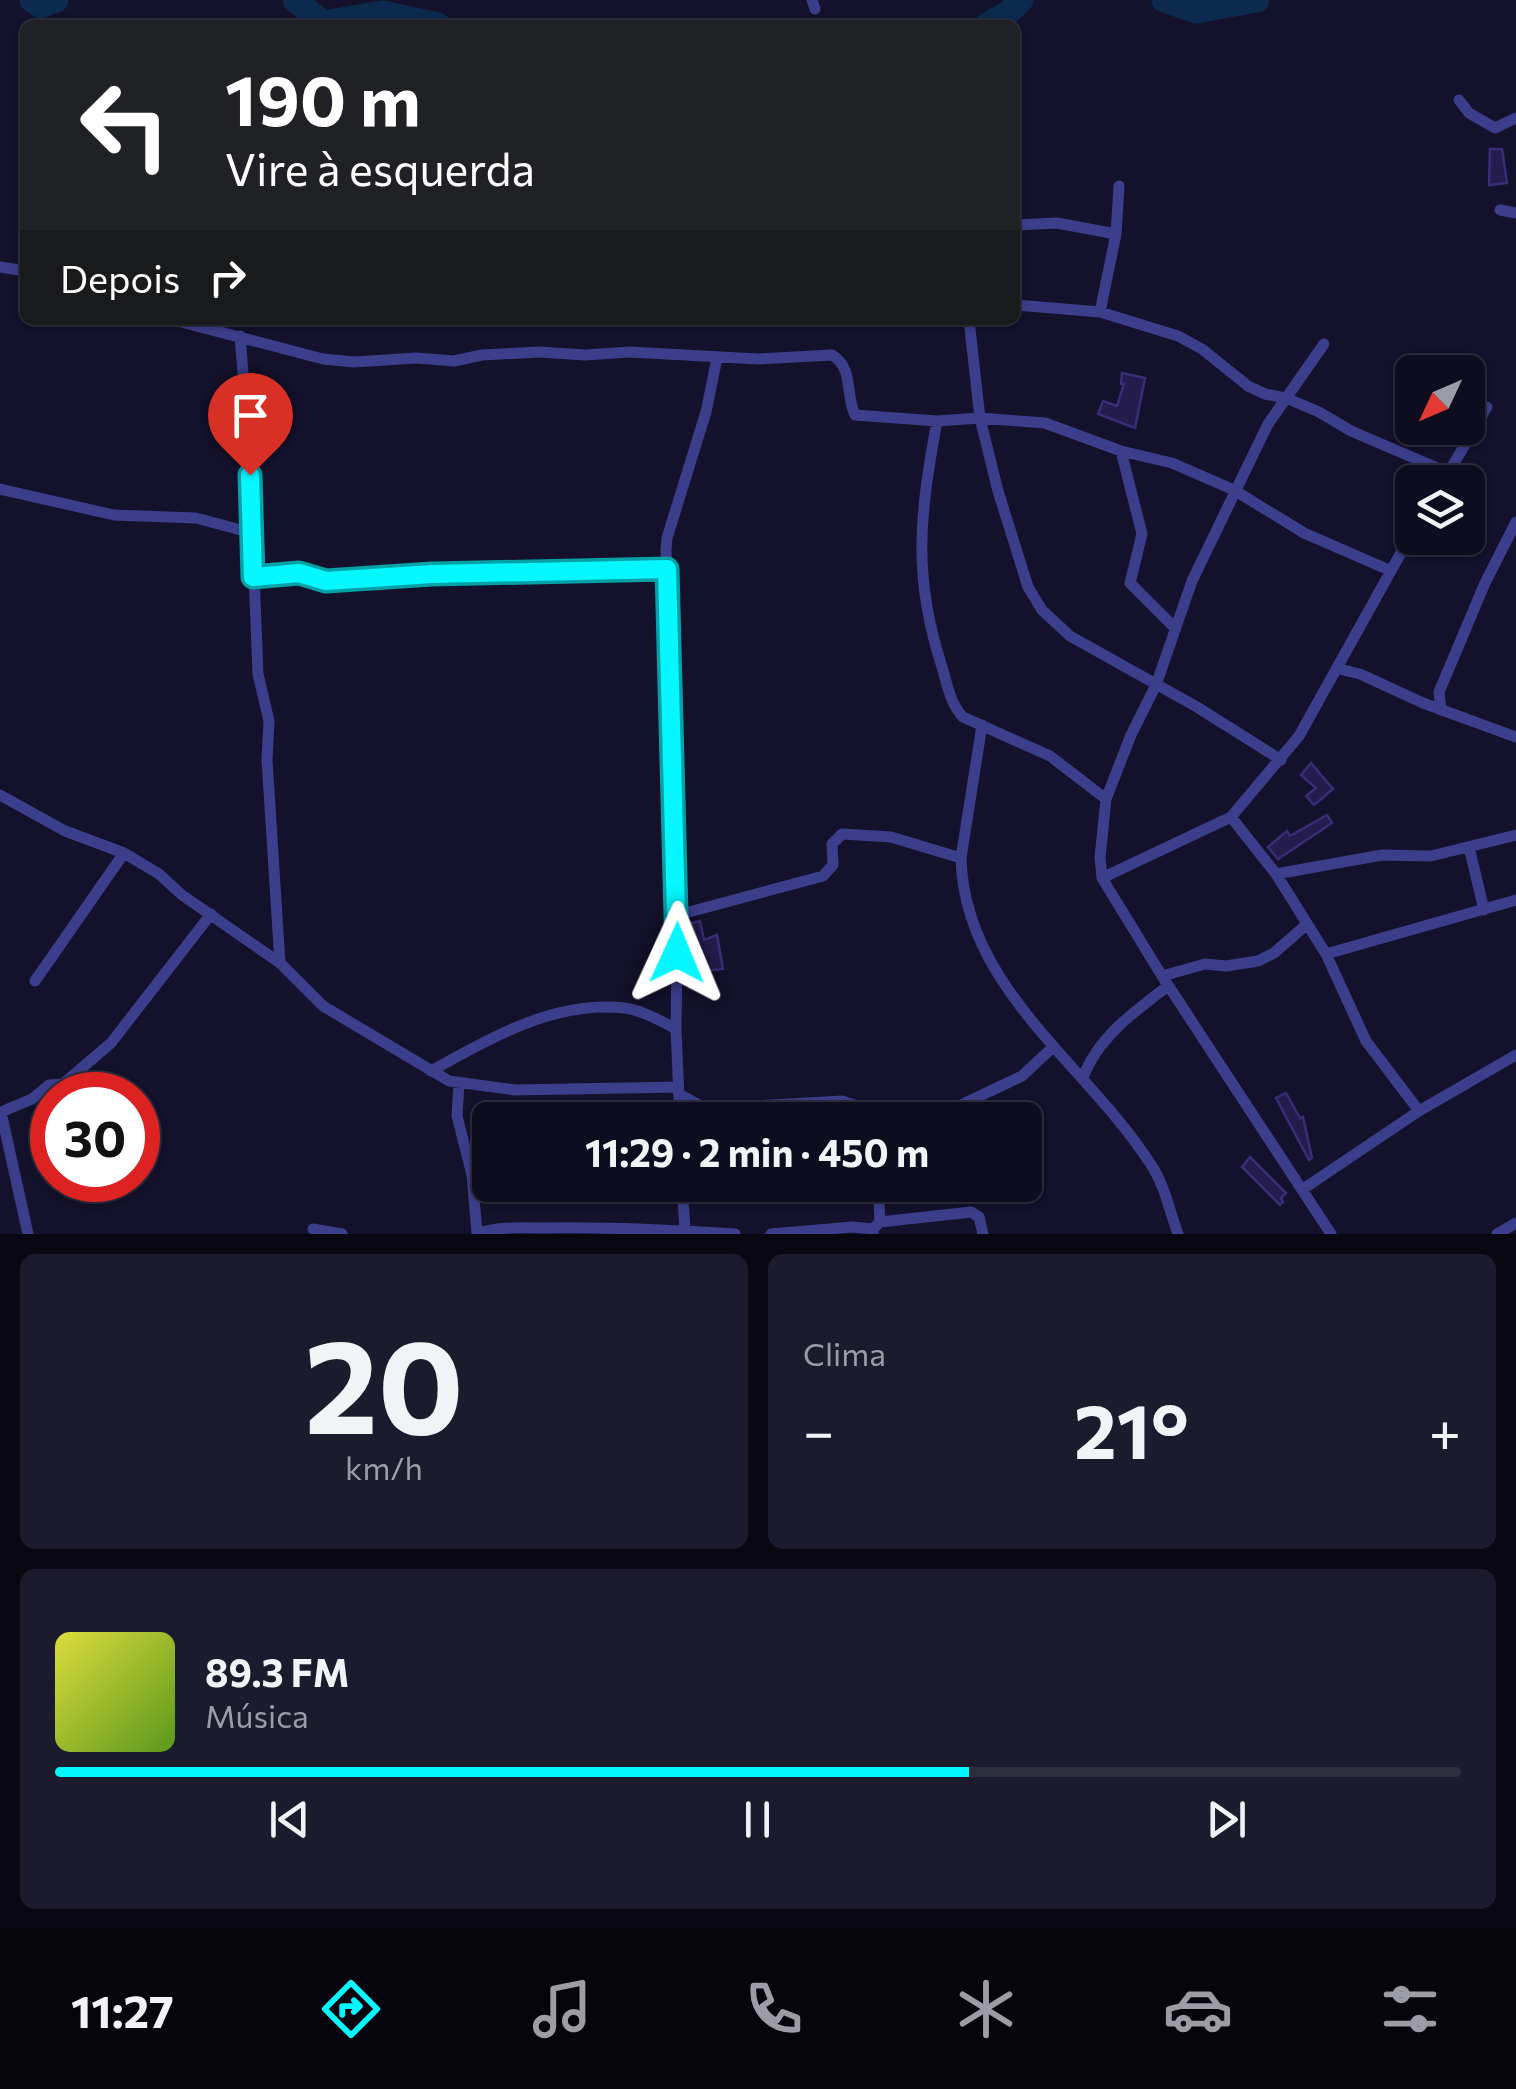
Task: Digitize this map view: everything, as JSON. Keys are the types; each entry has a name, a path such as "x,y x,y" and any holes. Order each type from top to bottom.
{"street":[{"path":"1459,100 1469,113 1494,128 1516,118"},
{"path":"1100,312 1116,234 1119,186"},
{"path":"1500,210 1516,212"},
{"path":"1020,225 1057,223 1116,234"},
{"path":"1020,304 1100,312 1178,336 1202,349 1248,386 1319,412 1420,465"},
{"path":"195,325 323,358 354,362 416,358 454,361 539,352 630,352 758,360 832,355 846,369 856,415 1045,423 1121,451 1172,463 1234,490 1304,532 1390,570"},
{"path":"970,325 980,418 998,491 1028,587 1042,610 1070,636 1243,734 1280,760"},
{"path":"240,336 258,674 269,721 280,963"},
{"path":"1324,344 1268,424 1192,580 1156,685 1106,798 1100,857 1102,878 1330,1234"},
{"path":"679,1102 667,538 706,412 717,358"},
{"path":"1454,465 1487,407"},
{"path":"937,421 922,507 921,570 934,641 954,705 963,716 1050,756 1106,798"},
{"path":"1121,451 1142,534 1130,583 1176,628"},
{"path":"0,489 114,515 196,518 252,533"},
{"path":"1441,710 1439,692 1485,583 1516,522"},
{"path":"1102,878 1231,817 1280,760 1339,669 1399,555"},
{"path":"253,577 299,573 326,581 432,574 667,569"},
{"path":"1339,669 1516,738"},
{"path":"1423,703 1439,692"},
{"path":"982,725 960,858 961,880 975,935 1053,1047 1084,1078 1152,1165 1178,1234"},
{"path":"1,797 66,831 124,852 159,874 182,895 280,963 323,1006 431,1071 459,1083 515,1090 679,1091 695,1102"},
{"path":"1231,817 1276,874 1326,954 1366,1041 1420,1111"},
{"path":"678,915 823,876 833,864 832,844 842,834 891,837 960,858"},
{"path":"1276,874 1382,854 1431,856 1516,835"},
{"path":"1469,847 1484,910"},
{"path":"35,981 124,852"},
{"path":"1326,954 1516,900"},
{"path":"28,1234 1,1112 32,1100 49,1085 62,1084 111,1042 212,914"},
{"path":"1084,1078 1100,1047 1165,981 1205,964 1226,966 1258,961 1306,925"},
{"path":"431,1071 530,1020 626,1008 676,1029"},
{"path":"967,1102 1022,1076 1053,1047"},
{"path":"1302,1189 1420,1111 1516,1055"},
{"path":"459,1083 458,1116 472,1175 477,1234 509,1228 685,1229 735,1234"},
{"path":"683,1202 685,1229"},
{"path":"875,1228 877,1202"},
{"path":"771,1234 875,1228 972,1212 983,1234"},
{"path":"1497,1234 1516,1223"},
{"path":"313,1228 342,1234"}],"building":[{"path":"1490,149 1502,149 1507,183 1489,185"},
{"path":"1122,373 1145,378 1135,428 1098,414 1103,401 1117,406 1124,384"},
{"path":"1311,763 1333,789 1314,805 1306,796 1316,788 1301,775"},
{"path":"1327,815 1332,823 1278,859 1268,847 1287,831 1290,836"},
{"path":"700,921 704,940 717,935 723,969 695,972 687,924"},
{"path":"1286,1093 1300,1118 1303,1117 1312,1158 1309,1160 1276,1098"},
{"path":"1250,1157 1286,1193 1280,1205 1242,1167"}],"waterway":[{"path":"32,0 41,6 56,0"},
{"path":"295,0 319,20"},
{"path":"996,20 1021,0"},
{"path":"1164,0 1196,11 1257,0"},
{"path":"341,20 383,13 415,20"}],"route":[{"path":"250,475 253,577 299,573 326,581 432,574 667,569 677,953"}]}
